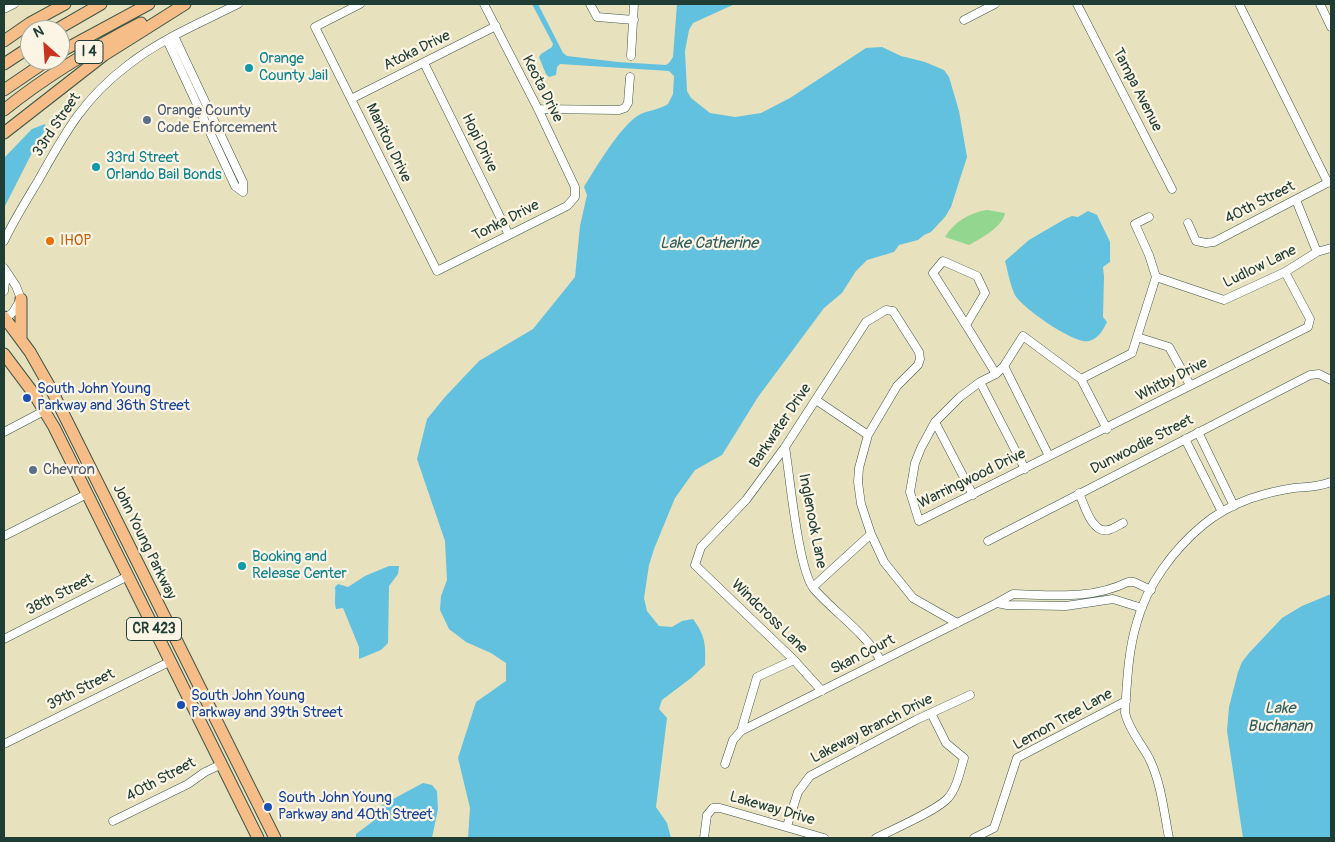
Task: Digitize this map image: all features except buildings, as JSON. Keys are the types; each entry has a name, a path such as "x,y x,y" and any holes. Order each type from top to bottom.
{"highway":[{"path":"36,20 65,4"},
{"path":"70,22 101,4"},
{"path":"70,47 149,4"},
{"name":"I 4","path":"4,110 42,82 90,51 180,4"},
{"path":"4,133 104,55 185,4"},
{"path":"4,33 20,27"},
{"path":"4,41 20,30"},
{"path":"4,64 20,54"},
{"path":"4,90 33,70"},
{"path":"20,339 21,299"},
{"name":"John Young Parkway","path":"4,319 20,339 51,389 275,838"},
{"name":"John Young Parkway","path":"4,354 44,411 258,838"},
{"path":"87,494 112,512"},
{"path":"170,661 185,672 202,691"}],"street":[{"path":"4,9 14,4"},
{"name":"33rd Street","path":"4,241 65,133 80,111 95,94 127,65 170,38 238,4"},
{"name":"Manitou Drive","path":"360,4 315,26 436,271"},
{"name":"Keota Drive","path":"484,4 538,109 574,187"},
{"path":"590,4 597,17 634,20"},
{"path":"631,56 634,4"},
{"path":"964,20 995,4"},
{"name":"Tampa Avenue","path":"1076,4 1172,188"},
{"path":"1239,4 1330,182"},
{"path":"1320,4 1331,27"},
{"name":"Atoka Drive","path":"351,99 496,26"},
{"path":"170,38 243,182 243,192 235,186 170,38"},
{"name":"Hopi Drive","path":"424,63 509,235"},
{"path":"538,109 625,108 628,102 630,77"},
{"name":"40th Street","path":"1188,223 1196,241 1200,243 1214,242 1330,182"},
{"name":"Tonka Drive","path":"436,271 567,206 575,197 574,187"},
{"path":"1296,200 1317,252"},
{"path":"1106,429 1081,379 1132,352 1156,277 1149,255 1135,224 1149,217"},
{"name":"Ludlow Lane","path":"1156,277 1224,300 1285,272 1317,252 1331,248"},
{"path":"966,325 985,293 977,276 943,261 933,273 996,374"},
{"path":"4,291 5,271"},
{"path":"4,319 16,309 21,299 16,286 5,271"},
{"name":"Whitby Drive","path":"1049,456 1308,327 1310,319 1285,272"},
{"name":"Barkwater Drive","path":"695,565 701,547 746,500 785,448 866,322 886,310 893,311 919,352 920,360 918,365 897,386 868,435"},
{"name":"Warringwood Drive","path":"1049,456 919,521 910,492 915,463 935,422 960,397 980,382 996,374 1004,366 1023,336 1081,379"},
{"path":"1137,337 1169,347 1190,386"},
{"path":"1004,366 1049,456"},
{"name":"Dunwoodie Street","path":"988,541 1310,375 1319,374 1331,380"},
{"path":"980,382 1025,468"},
{"path":"816,400 868,435 859,468 858,482 862,504 875,547 884,562 913,598 956,623"},
{"path":"4,432 44,411"},
{"path":"935,422 972,495"},
{"path":"1198,432 1234,506"},
{"path":"1185,439 1222,512"},
{"name":"Inglenook Lane","path":"785,448 801,553 813,587 863,636 873,647 881,661"},
{"path":"1169,838 1154,771 1149,758 1127,722 1125,713 1130,655 1137,621 1142,608 1171,558 1204,524 1222,512 1271,492 1312,487 1331,482"},
{"path":"1079,493 1093,523 1099,529 1108,530 1123,523"},
{"path":"4,536 87,494"},
{"path":"813,587 871,534"},
{"name":"Windcross Lane","path":"695,565 794,660 822,691"},
{"name":"38th Street","path":"4,639 128,576"},
{"name":"Skan Court","path":"741,731 1013,594 1072,596 1090,594 1128,582 1134,582 1151,590"},
{"path":"997,603 1007,605 1066,606 1114,599 1142,608"},
{"path":"725,764 734,740 741,731 757,677 794,660"},
{"name":"39th Street","path":"4,744 170,661"},
{"name":"Lakeway Branch Drive","path":"787,826 798,792 810,776 931,713 970,695"},
{"name":"Lemon Tree Lane","path":"974,838 994,828 1017,758 1126,701"},
{"path":"876,838 936,807 947,800 954,790 964,758 946,743 931,713"},
{"name":"40th Street","path":"113,821 188,784 205,772 222,764"},
{"name":"Lakeway Drive","path":"704,838 707,815 713,808 720,808 787,826 824,838"}],"green space":[{"path":"987,210 1005,213 1000,223 985,236 969,245 945,237 953,226 963,219 974,213"}],"water":[{"name":"Lake Catherine","path":"532,4 538,4 563,53 567,56 666,65 673,57 677,4 735,4 693,23 689,30 685,51 687,91 691,98 710,113 735,117 761,113 790,98 866,48 882,47 901,56 925,62 944,70 949,77 959,111 967,157 951,207 945,217 931,232 918,240 899,245 894,252 867,260 856,271 842,293 824,308 758,397 722,455 695,470 675,498 649,565 644,598 647,611 659,626 672,627 682,621 693,619 700,630 705,646 705,665 662,700 659,709 667,718 656,807 667,823 671,838 468,838 470,808 458,758 476,702 506,681 506,663 491,653 466,642 449,629 440,610 441,596 447,580 445,541 417,459 427,419 479,361 533,329 575,277 580,226 587,195 584,187 624,128 639,115 668,104 673,94 674,76 669,71 560,64 557,67 556,75 549,77 539,57 552,47 553,44"},
{"path":"45,124 46,129 4,208 4,158 32,129"},
{"path":"1088,211 1097,215 1110,242 1110,262 1103,267 1103,317 1107,322 1098,336 1089,341 1082,341 1049,324 1019,301 1012,287 1005,261 1029,240 1065,219 1072,216 1078,217"},
{"path":"389,566 399,566 398,574 389,586 388,643 381,650 359,659 359,647 343,608 336,609 335,587 338,584 348,587 365,576"},
{"name":"Lake Buchanan","path":"1331,594 1331,838 1243,838 1227,731 1229,707 1238,672 1242,662 1249,653 1282,618 1302,606"},
{"path":"423,783 432,785 437,791 438,809 432,838 356,838 356,834 372,822 382,805"}],"place":[{"name":"Orange County Jail","path":"249,68"},
{"name":"Orange County Code Enforcement","path":"147,120"},
{"name":"33rd Street Orlando Bail Bonds","path":"96,167"},
{"name":"IHOP","path":"50,241"},
{"name":"South John Young Parkway and 36th Street","path":"27,398"},
{"name":"Chevron","path":"33,470"},
{"name":"Booking and Release Center","path":"242,566"},
{"name":"South John Young Parkway and 39th Street","path":"181,705"},
{"name":"South John Young Parkway and 40th Street","path":"268,807"}]}
